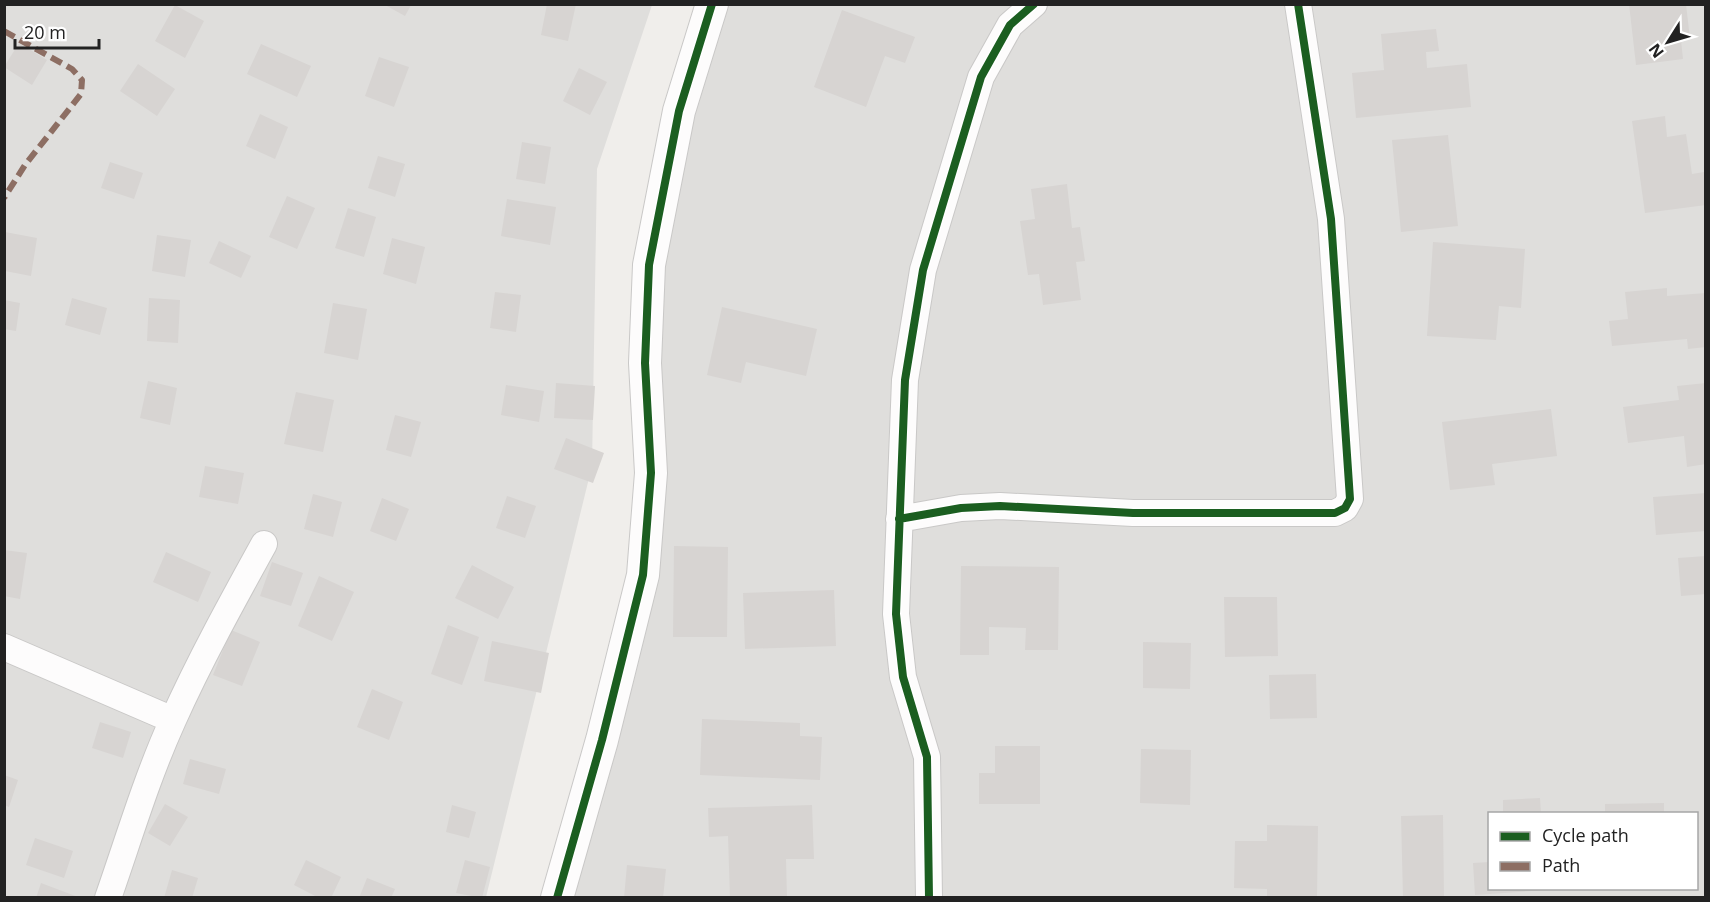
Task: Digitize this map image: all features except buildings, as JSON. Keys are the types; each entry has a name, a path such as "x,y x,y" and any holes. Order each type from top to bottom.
{"street":[{"path":"557,897 602,740 643,575 651,473 645,363 649,265 679,111 712,4"},
{"path":"929,897 927,757 903,678 896,614 905,380 924,270 981,77 1010,25 1034,4"},
{"path":"899,519 961,508 1000,506 1133,513 1335,513 1345,508 1350,499 1331,219 1298,4"},
{"path":"108,897 153,768 173,720 226,612 264,544"},
{"path":"4,647 173,720"}],"shaded area":[{"path":"5,5 652,5 597,169 592,466 486,897 5,898"},
{"path":"720,5 1705,5 1705,897 551,898 638,612 677,116"}],"marked path":[{"path":"4,31 72,69 82,80 81,94 25,165 4,198"}],"cycle path":[{"path":"557,898 602,740 643,575 651,473 645,363 649,265 679,111 712,4"},
{"path":"929,898 927,757 903,677 896,614 905,380 923,270 981,77 1010,25 1034,4"},
{"path":"899,519 961,508 1000,506 1133,513 1335,513 1345,508 1350,499 1331,219 1298,4"}]}
